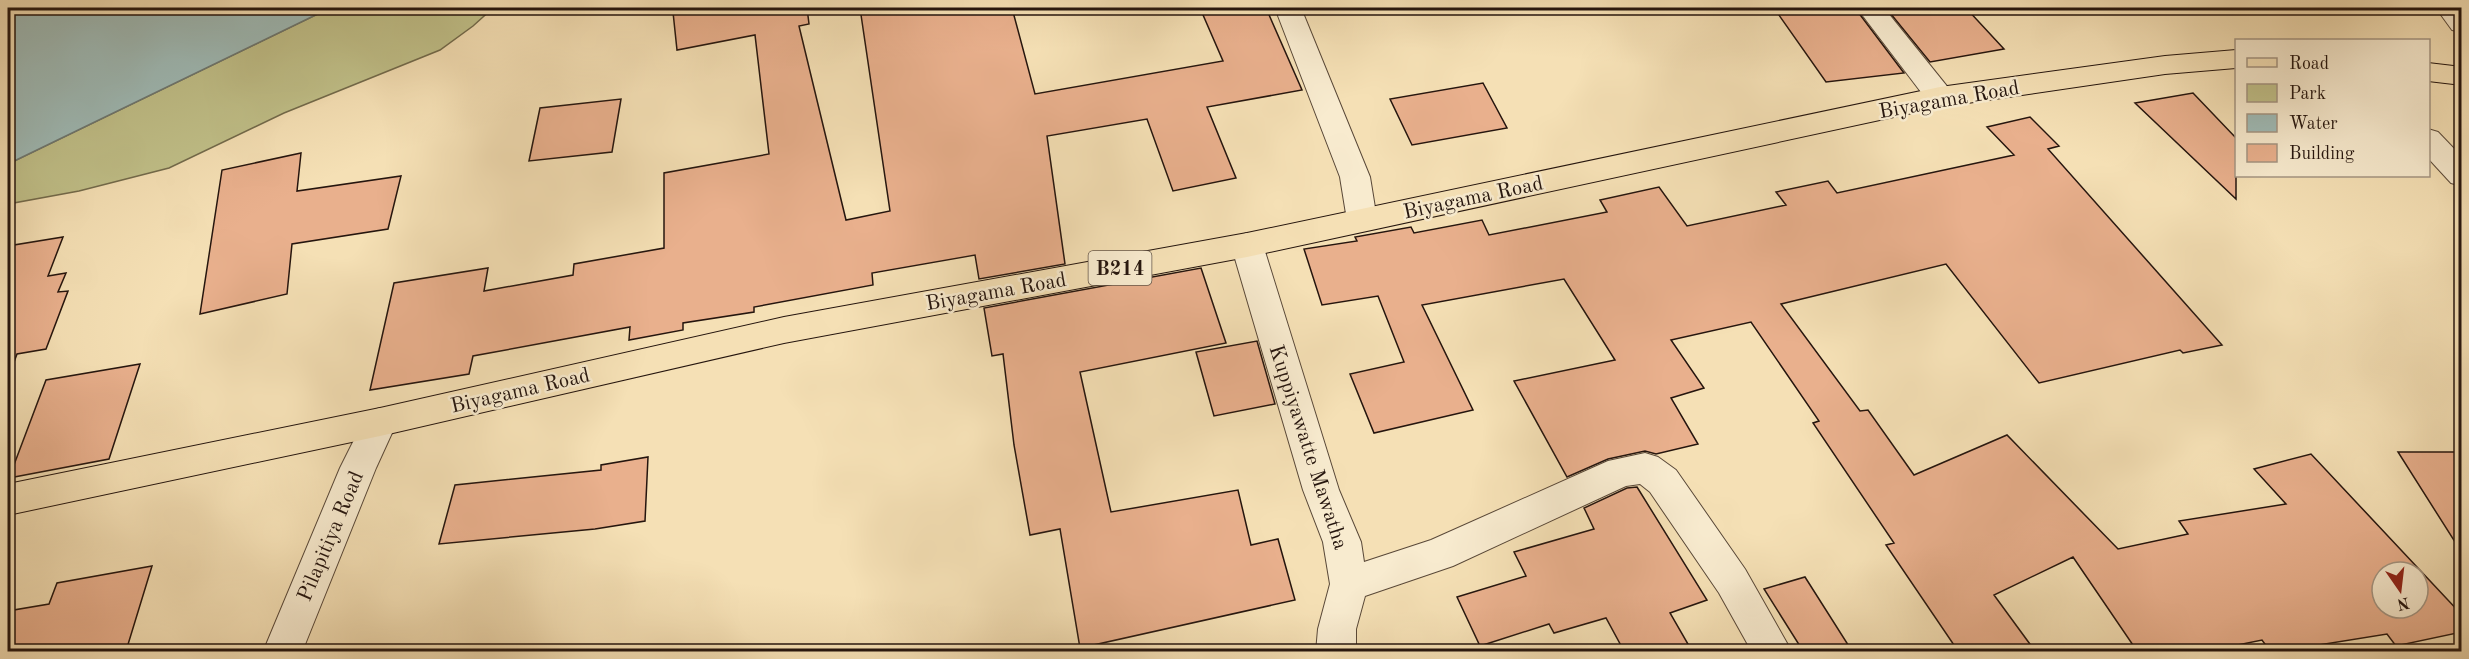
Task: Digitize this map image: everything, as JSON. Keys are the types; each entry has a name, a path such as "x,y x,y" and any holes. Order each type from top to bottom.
{"main road":[{"name":"Biyagama Road","path":"8,500 380,422 784,330 1246,245 1940,98 2165,65 2235,59"},
{"path":"2430,72 2462,76"}],"street":[{"path":"1288,8 1355,177 1362,220"},
{"path":"1870,8 1940,98"},
{"path":"2449,8 2462,24"},
{"path":"2430,141 2462,176"},
{"name":"Kuppiyawatte Mawatha","path":"1246,245 1321,490 1342,542 1349,584 1336,629 1336,651"},
{"name":"Pilapitiya Road","path":"282,651 358,468 380,422"},
{"path":"1349,584 1440,554 1621,472 1645,468 1663,481 1732,581 1773,651"}],"green space":[{"path":"330,8 493,8 440,50 284,113 169,168 79,191 8,204 8,164"}],"water":[{"path":"8,8 330,8 8,164"}],"building":[{"path":"694,8 807,8 809,24 799,26 846,220 890,211 860,8 1012,8 1035,94 1223,61 1200,8 1266,8 1302,90 1207,107 1236,178 1173,191 1147,119 1047,136 1065,264 979,279 975,255 872,273 873,285 754,307 754,312 683,323 683,330 629,340 630,327 473,356 469,374 370,390 394,283 488,268 484,291 573,275 574,264 664,248 664,173 769,154 755,35 677,50 673,12"},
{"path":"1774,8 1855,8 1904,73 1826,82"},
{"path":"1886,8 1935,8 1940,13 1966,8 2004,49 1930,62"},
{"path":"1483,83 1507,128 1412,145 1390,99"},
{"path":"2193,93 2235,137 2236,199 2135,103"},
{"path":"621,99 612,152 529,161 540,108"},
{"path":"2030,117 2059,146 2048,149 2222,345 2183,353 2180,350 2039,383 1946,264 1781,304 1860,411 1868,410 1914,475 2007,435 2118,549 2188,534 2179,521 2286,504 2254,469 2311,454 2410,560 2370,560 2370,620 2430,620 2430,581 2462,615 2462,632 2396,646 2387,634 2281,651 2270,651 2262,640 2208,651 2137,651 2073,557 1994,595 2035,651 1958,651 1886,545 1894,543 1813,423 1819,421 1751,322 1671,340 1704,388 1671,398 1698,444 1656,454 1645,451 1608,459 1567,477 1514,381 1615,360 1564,279 1422,305 1473,410 1374,433 1350,374 1404,362 1378,296 1322,305 1304,249 1357,241 1355,237 1411,227 1414,233 1482,220 1489,235 1607,212 1600,200 1659,187 1687,226 1786,205 1776,192 1828,181 1837,193 2014,155 1987,127"},
{"path":"301,153 297,191 401,176 388,229 292,244 287,294 200,314 222,170"},
{"path":"63,237 48,276 66,273 58,292 68,291 46,349 17,354 10,373 8,372 8,246"},
{"path":"1201,268 1226,343 1080,372 1111,512 1238,490 1251,545 1278,539 1295,600 1080,648 1060,529 1030,535 1014,445 1003,354 992,356 984,308"},
{"path":"1257,341 1275,404 1214,416 1196,352"},
{"path":"140,364 109,459 9,478 46,380"},
{"path":"2398,452 2462,452 2462,553"},
{"path":"648,457 645,521 595,529 439,544 455,485 601,470 601,465"},
{"path":"1637,487 1707,600 1670,613 1692,651 1624,651 1606,618 1554,633 1549,624 1480,646 1457,597 1526,576 1514,552 1594,529 1584,508 1627,488"},
{"path":"152,566 126,651 8,651 8,611 49,604 57,583"},
{"path":"1805,577 1852,651 1803,651 1764,589"}]}
